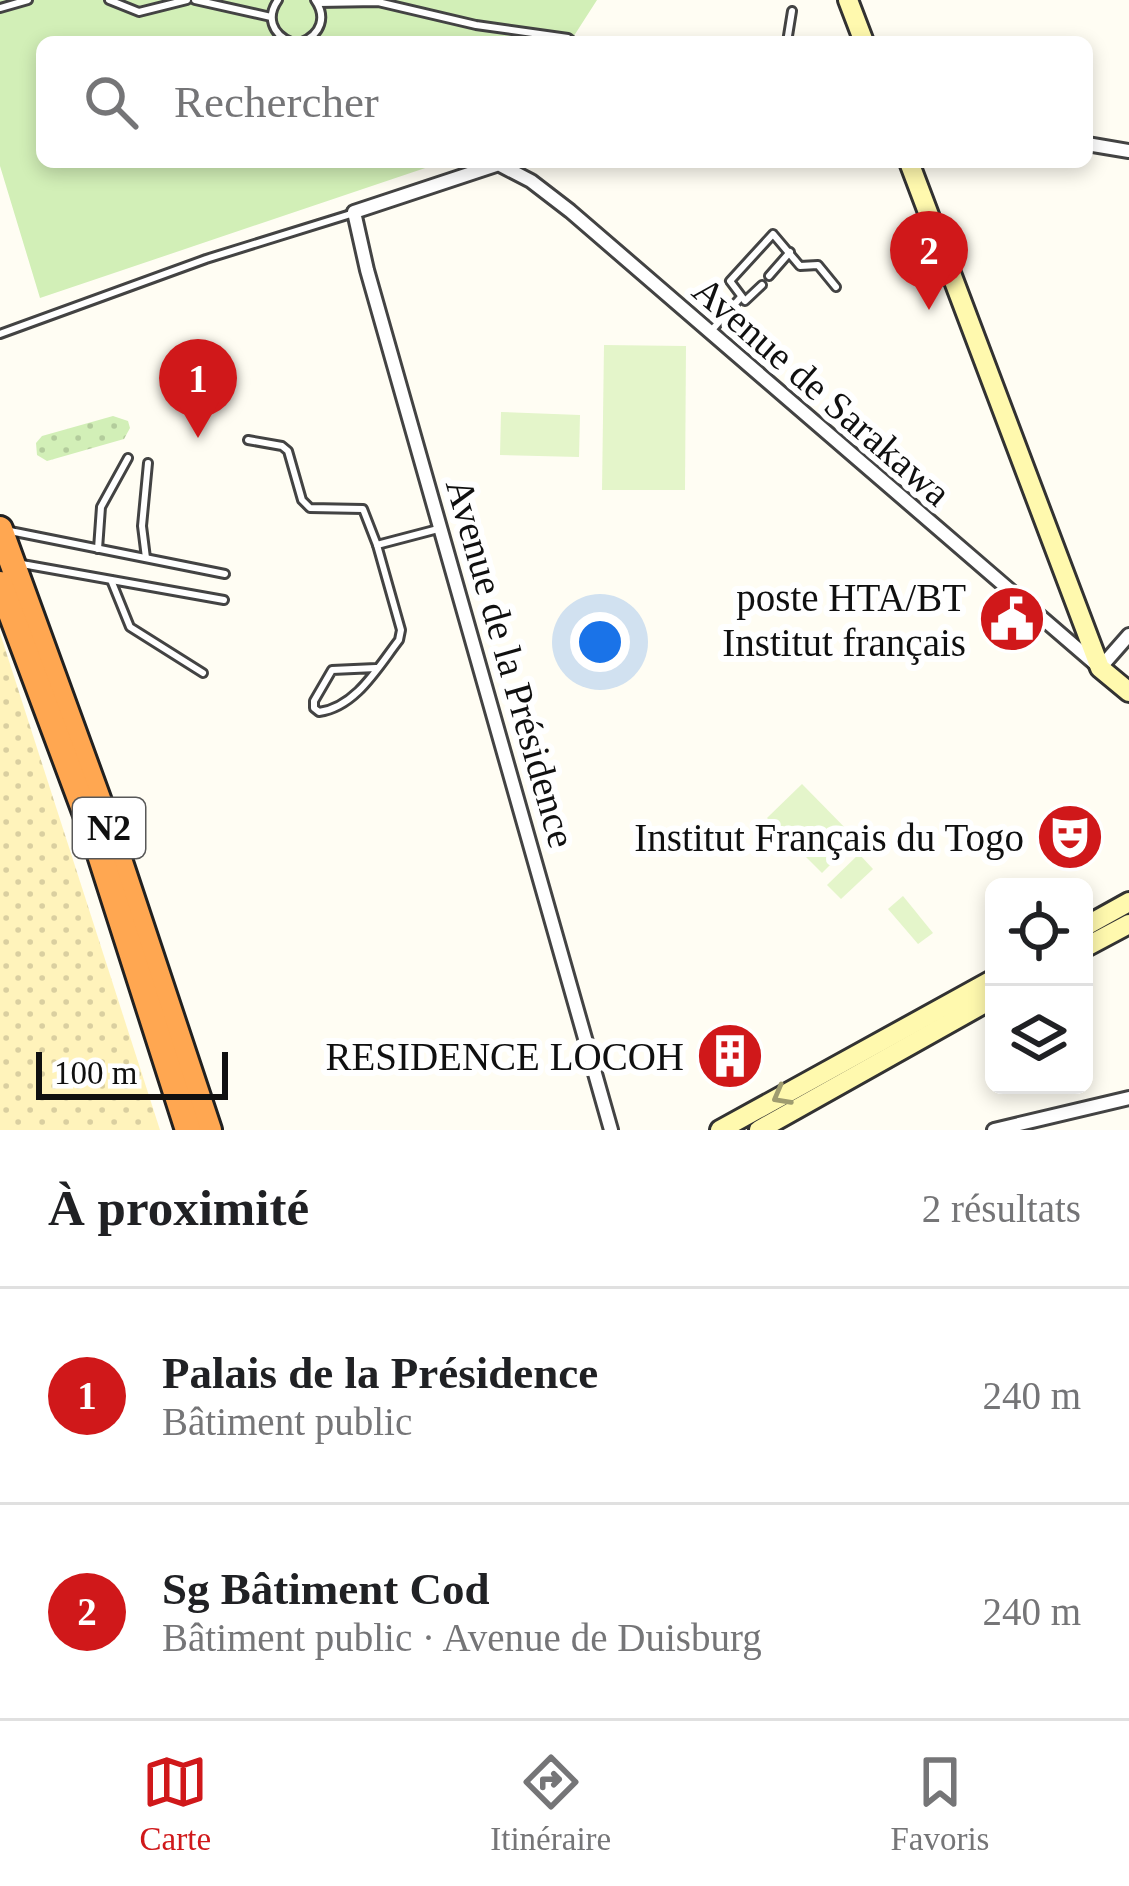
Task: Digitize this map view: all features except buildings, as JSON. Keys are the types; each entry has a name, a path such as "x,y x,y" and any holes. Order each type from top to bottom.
{"highway":[{"name":"N2","path":"0,529 6,573 188,1130"},
{"name":"N2","path":"6,573 110,829 209,1130"}],"street":[{"path":"848,0 862,36"},
{"path":"1093,145 1129,151"},
{"path":"354,212 491,168"},
{"name":"Avenue de Sarakawa","path":"510,168 570,212 1100,668"},
{"path":"910,168 1100,668 1129,692"},
{"name":"Avenue de la Présidence","path":"354,212 610,1130"},
{"path":"1100,668 1129,634"},
{"path":"1093,922 1129,902"},
{"path":"1093,944 1129,924"},
{"path":"720,1130 985,993"},
{"path":"759,1130 958,1008"},
{"path":"994,1130 1129,1098"}],"lane":[{"path":"0,8 28,0"},
{"path":"110,0 139,12 191,0 271,17"},
{"path":"278,0 271,17 275,31 282,36"},
{"path":"315,36 321,25 317,2 378,2 476,25 554,36"},
{"path":"788,36 792,11"},
{"path":"0,334 206,259 354,212"},
{"path":"762,284 746,302 730,280 773,234 800,266 818,265 836,287"},
{"path":"769,276 790,252"},
{"path":"708,334 741,297"},
{"path":"248,440 288,451 302,500 310,508 363,509 401,630 399,640 359,692 332,710 314,708 332,670 376,668"},
{"path":"98,549 100,507 128,458"},
{"path":"146,558 142,510 148,463"},
{"path":"377,544 442,528"},
{"path":"0,529 225,574"},
{"path":"6,573 111,580 224,600"},
{"path":"111,580 130,627 203,674"}],"green space":[{"path":"0,0 597,0 574,36 36,36 36,168 425,168 40,298 0,166"},
{"path":"604,345 686,346 685,490 602,490"},
{"path":"501,412 580,415 579,457 500,455"},
{"path":"113,416 128,421 124,439 47,461 37,455 36,443 42,436"},
{"path":"802,784 856,839 822,873 767,818"},
{"path":"859,854 873,869 841,899 827,885"},
{"path":"903,896 933,933 918,944 888,909"}],"sand":[{"path":"0,633 160,1130 0,1130"}],"place":[{"name":"Sg Bâtiment Cod","path":"929,310"},
{"name":"Palais de la Présidence","path":"198,438"},
{"name":"poste HTA/BT Institut français","path":"1012,619"},
{"name":"Institut Français du Togo","path":"1070,837"},
{"name":"RESIDENCE LOCOH","path":"730,1056"}]}
